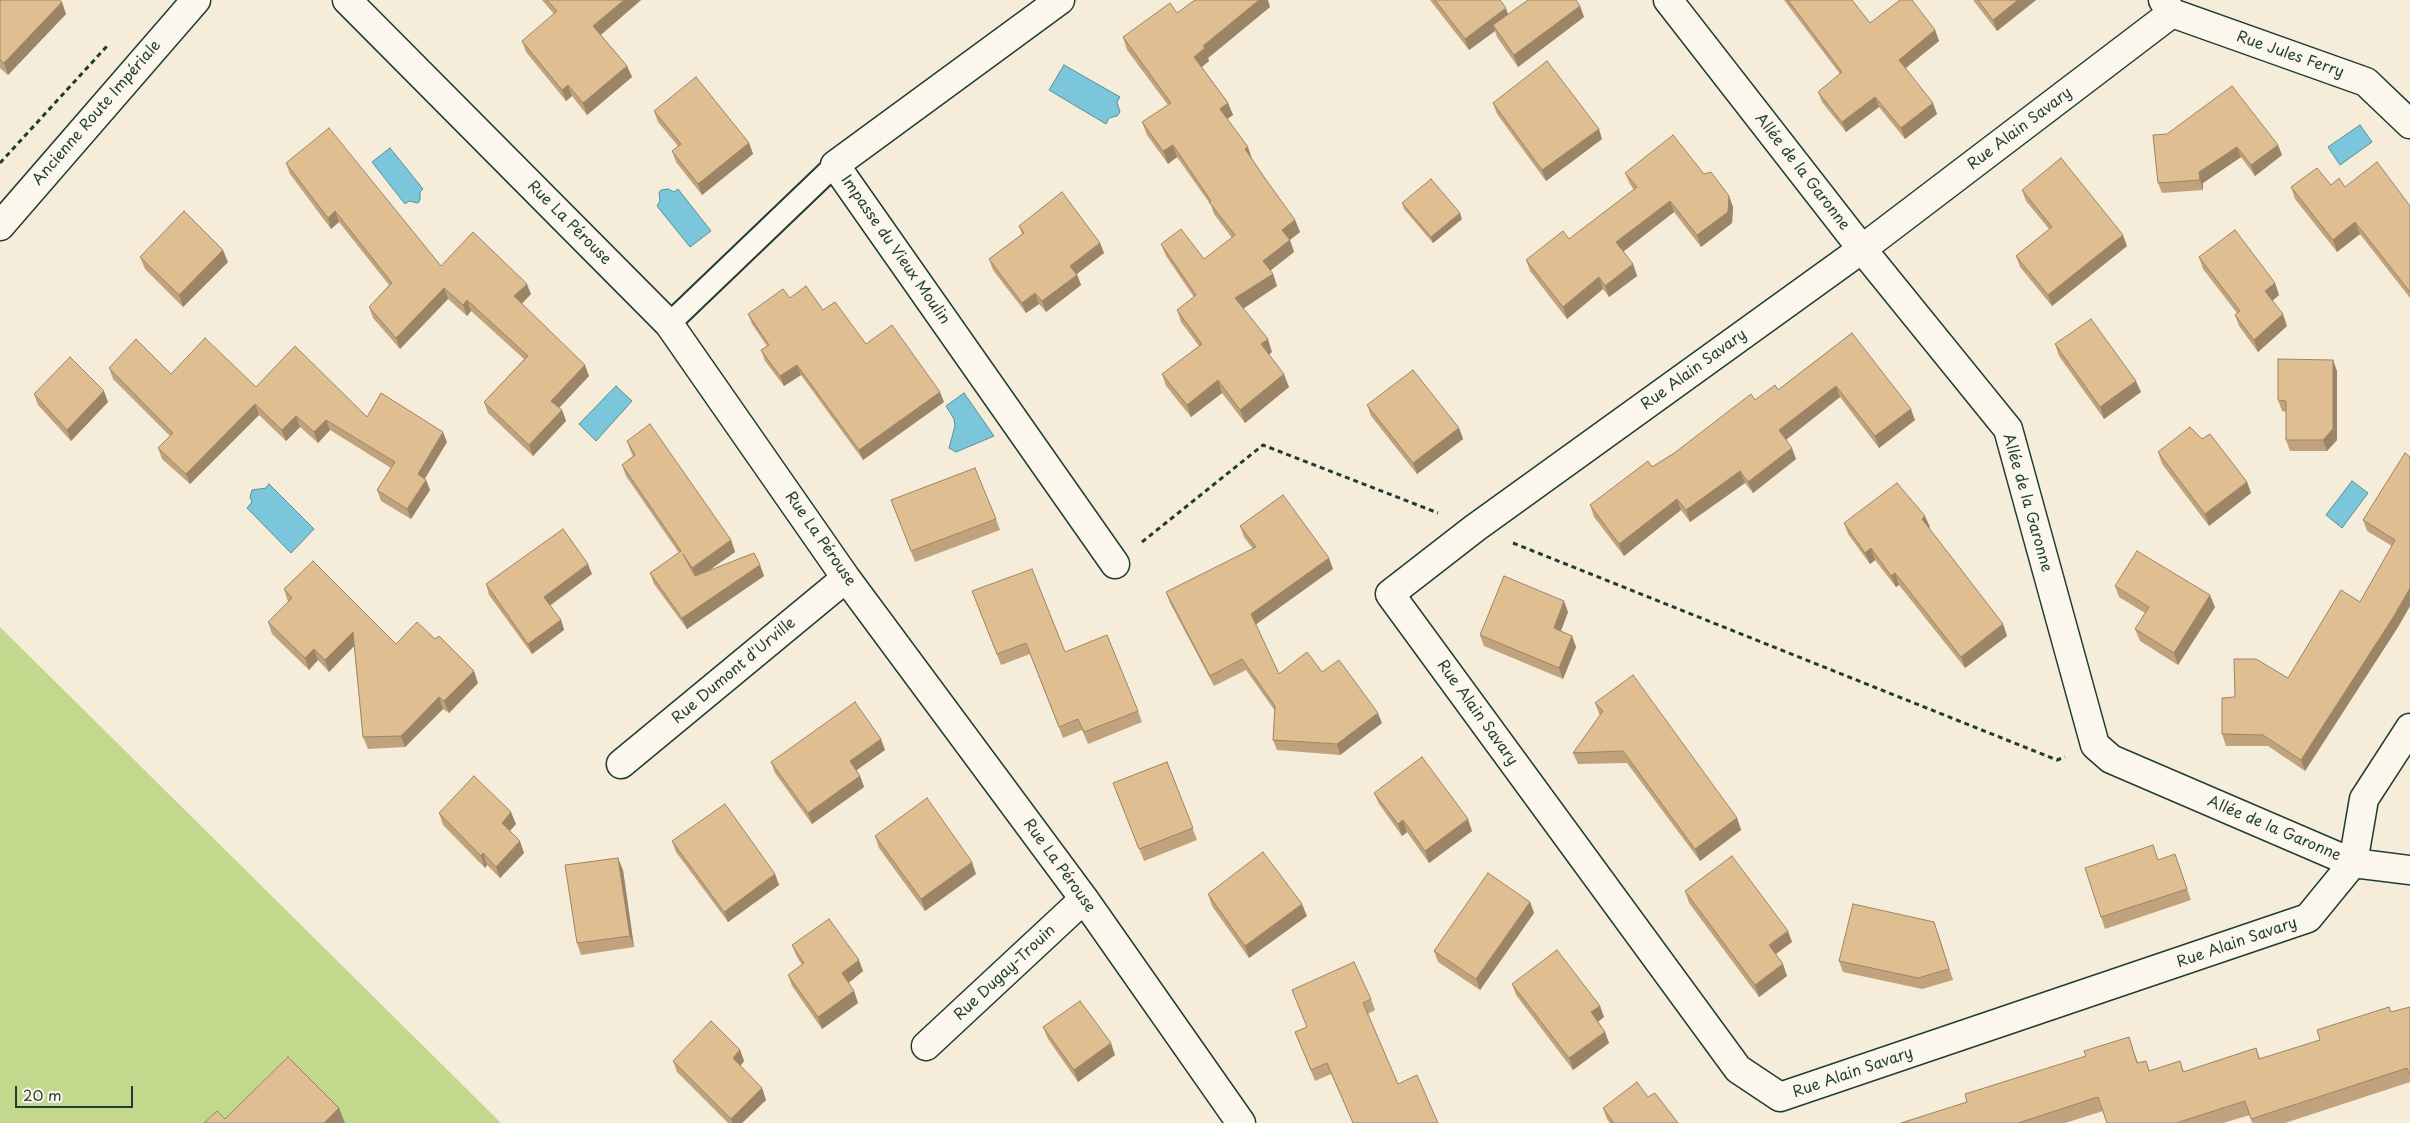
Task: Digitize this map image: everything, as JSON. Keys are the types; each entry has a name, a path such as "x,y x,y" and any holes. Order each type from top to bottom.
{"street":[{"name":"Ancienne Route Impériale","path":"0,226 196,0"},
{"name":"Rue La Pérouse","path":"347,0 669,324 846,578 1084,899 1241,1123"},
{"name":"Impasse du Vieux Moulin","path":"1060,0 834,165 1115,564"},
{"name":"Allée de la Garonne","path":"1668,0 1862,248 2008,429 2095,745 2111,759 2353,863 2410,870"},
{"name":"Rue Alain Savary","path":"2168,6 1862,248 1475,528 1390,594 1738,1069 1780,1097 2308,918 2353,863"},
{"name":"Rue Jules Ferry","path":"2168,6 2366,82 2410,124"},
{"name":"Rue Dumont d'Urville","path":"621,764 846,578"},
{"path":"2353,863 2364,799 2410,728"},
{"name":"Rue Dugay-Trouin","path":"926,1046 1084,899"}],"lane":[{"path":"669,324 834,165"}],"path":[{"path":"0,163 110,42"},
{"path":"1115,564 1263,445 2057,760 2095,745"}],"green space":[{"path":"0,627 501,1123 0,1123"}],"water":[{"path":"1064,65 1120,97 1117,102 1120,112 1117,116 1109,118 1106,124 1049,90"},
{"path":"2360,125 2372,142 2340,165 2328,147"},
{"path":"390,148 423,189 420,192 418,203 409,201 405,204 372,162"},
{"path":"668,189 674,192 678,189 711,231 690,247 657,206 660,201 659,193 661,190"},
{"path":"616,386 632,401 596,441 579,424"},
{"path":"964,393 994,436 956,452 949,448 955,426 954,419 946,406"},
{"path":"2352,481 2368,493 2342,528 2326,515"},
{"path":"269,484 314,529 291,553 247,508 252,502 250,497 252,490 266,488"}],"building":[{"path":"0,0 59,0 62,2 4,63 0,60"},
{"path":"547,0 624,0 593,26 627,66 583,103 568,85 562,90 522,41 557,11"},
{"path":"1195,0 1259,0 1203,46 1205,48 1194,57 1228,103 1220,109 1248,147 1245,149 1295,220 1282,230 1290,240 1263,261 1273,274 1235,298 1268,339 1261,344 1284,374 1240,410 1218,380 1187,405 1162,374 1202,344 1177,310 1196,295 1161,244 1181,229 1204,259 1235,235 1209,202 1211,201 1173,145 1163,151 1142,122 1171,103 1123,37 1170,3 1177,13"},
{"path":"1435,0 1500,0 1506,8 1465,39"},
{"path":"1528,0 1576,0 1580,6 1514,55 1493,25"},
{"path":"1788,0 1852,0 1870,23 1900,0 1912,0 1935,30 1899,60 1933,103 1901,128 1875,97 1842,122 1818,92 1842,72"},
{"path":"1978,0 2018,0 1993,20"},
{"path":"1547,61 1599,129 1542,170 1493,103"},
{"path":"696,77 749,143 698,184 672,151 681,144 654,111"},
{"path":"2232,86 2278,145 2251,165 2237,147 2199,172 2200,180 2158,183 2153,135 2167,134"},
{"path":"329,128 441,266 473,232 527,284 514,296 585,365 551,401 562,410 529,445 484,402 528,356 467,300 463,305 444,288 396,338 369,307 392,283 335,211 328,218 286,163"},
{"path":"1673,135 1704,174 1711,172 1729,196 1728,212 1697,235 1670,201 1616,242 1633,264 1605,286 1599,277 1563,307 1526,260 1563,231 1569,239 1637,187 1625,173"},
{"path":"2061,158 2123,235 2048,295 2016,256 2052,227 2022,190"},
{"path":"2377,162 2410,206 2410,292 2355,222 2333,240 2291,187 2317,168 2331,185 2339,178 2345,187"},
{"path":"1431,179 1460,213 1431,237 1402,203"},
{"path":"1062,192 1100,243 1070,266 1077,275 1042,301 1035,293 1022,303 989,259 1024,233 1019,226"},
{"path":"184,211 223,250 179,295 140,257"},
{"path":"2235,230 2275,283 2265,291 2283,314 2254,340 2235,315 2240,311 2199,257"},
{"path":"806,286 823,310 835,302 866,344 892,325 940,392 859,450 797,365 780,376 761,350 769,345 748,314 783,289 790,298"},
{"path":"2091,319 2136,381 2100,407 2055,344"},
{"path":"1852,333 1911,409 1875,436 1836,386 1779,430 1792,448 1748,482 1740,471 1686,510 1677,499 1619,544 1590,505 1648,461 1652,467 1673,454 1751,394 1755,400 1775,385 1778,390"},
{"path":"205,338 256,387 295,346 367,417 381,393 443,432 418,474 426,480 407,509 377,490 395,462 326,420 314,432 296,416 282,430 255,404 186,474 158,448 173,433 109,368 136,339 171,374"},
{"path":"70,357 104,391 67,430 34,394"},
{"path":"2278,359 2333,360 2333,429 2323,440 2286,440 2286,401 2278,400"},
{"path":"1413,370 1459,428 1413,463 1367,405"},
{"path":"650,424 731,540 692,568 683,554 695,576 754,553 760,565 682,618 650,573 681,551 622,465 635,455 627,441"},
{"path":"2190,427 2202,439 2210,434 2247,482 2205,514 2158,452"},
{"path":"2405,453 2410,457 2410,588 2301,760 2263,735 2222,734 2222,698 2235,697 2234,659 2256,659 2288,678 2341,590 2360,602 2395,540 2363,520"},
{"path":"975,468 996,519 911,551 891,500"},
{"path":"1897,483 1925,516 1922,519 2003,624 1961,657 1895,573 1891,576 1871,548 1865,553 1844,523"},
{"path":"1283,495 1329,558 1251,614 1279,674 1307,652 1322,672 1339,660 1378,713 1337,744 1273,740 1275,706 1242,659 1210,676 1166,592 1256,547 1240,526"},
{"path":"563,529 588,564 544,597 561,620 528,644 486,584"},
{"path":"2137,551 2210,595 2174,653 2135,629 2149,607 2115,586"},
{"path":"313,561 396,644 417,622 435,639 439,636 474,671 444,701 439,697 401,736 363,737 353,632 325,660 314,649 305,658 268,622 292,598 284,589"},
{"path":"1032,569 1065,652 1107,635 1138,711 1084,732 1078,719 1059,727 1026,643 997,654 972,591"},
{"path":"1504,576 1564,601 1554,628 1572,636 1559,668 1480,635"},
{"path":"1633,675 1737,818 1695,849 1623,751 1573,753 1603,711 1595,703"},
{"path":"855,702 881,739 850,761 860,776 808,813 771,762"},
{"path":"1422,757 1468,819 1425,851 1403,820 1398,824 1374,793"},
{"path":"1167,762 1193,828 1139,849 1113,783"},
{"path":"474,776 511,812 502,823 520,841 496,867 483,853 481,856 439,813"},
{"path":"927,798 972,862 921,899 875,836"},
{"path":"725,804 775,874 724,912 672,841"},
{"path":"2153,845 2158,860 2175,854 2187,889 2101,917 2085,868"},
{"path":"1263,852 1302,904 1245,946 1208,894"},
{"path":"1732,856 1788,931 1769,945 1783,964 1755,985 1685,891"},
{"path":"618,858 630,936 577,943 565,865"},
{"path":"1488,873 1530,902 1476,979 1434,951"},
{"path":"1853,904 1934,922 1949,969 1918,978 1839,961"},
{"path":"829,919 859,960 842,973 854,991 818,1017 788,975 804,963 792,945"},
{"path":"1557,950 1600,1006 1591,1012 1605,1032 1569,1058 1512,984"},
{"path":"1354,962 1371,999 1363,1003 1398,1084 1417,1075 1438,1123 1353,1123 1327,1063 1311,1070 1295,1032 1307,1027 1292,990"},
{"path":"1080,1001 1111,1043 1074,1070 1043,1027"},
{"path":"2389,1007 2391,1012 2410,1007 2410,1074 2407,1068 2251,1119 2245,1101 2176,1123 2107,1123 2098,1097 2018,1123 1901,1123 1967,1102 1965,1094 2086,1056 2084,1051 2129,1037 2137,1063 2146,1061 2149,1071 2180,1061 2183,1072 2256,1048 2259,1059 2320,1040 2317,1030"},
{"path":"711,1021 740,1050 733,1058 762,1088 731,1119 673,1061"},
{"path":"288,1057 339,1108 324,1123 204,1123 217,1111 225,1119"},
{"path":"1637,1082 1648,1097 1655,1093 1678,1123 1614,1123 1603,1108"}]}
